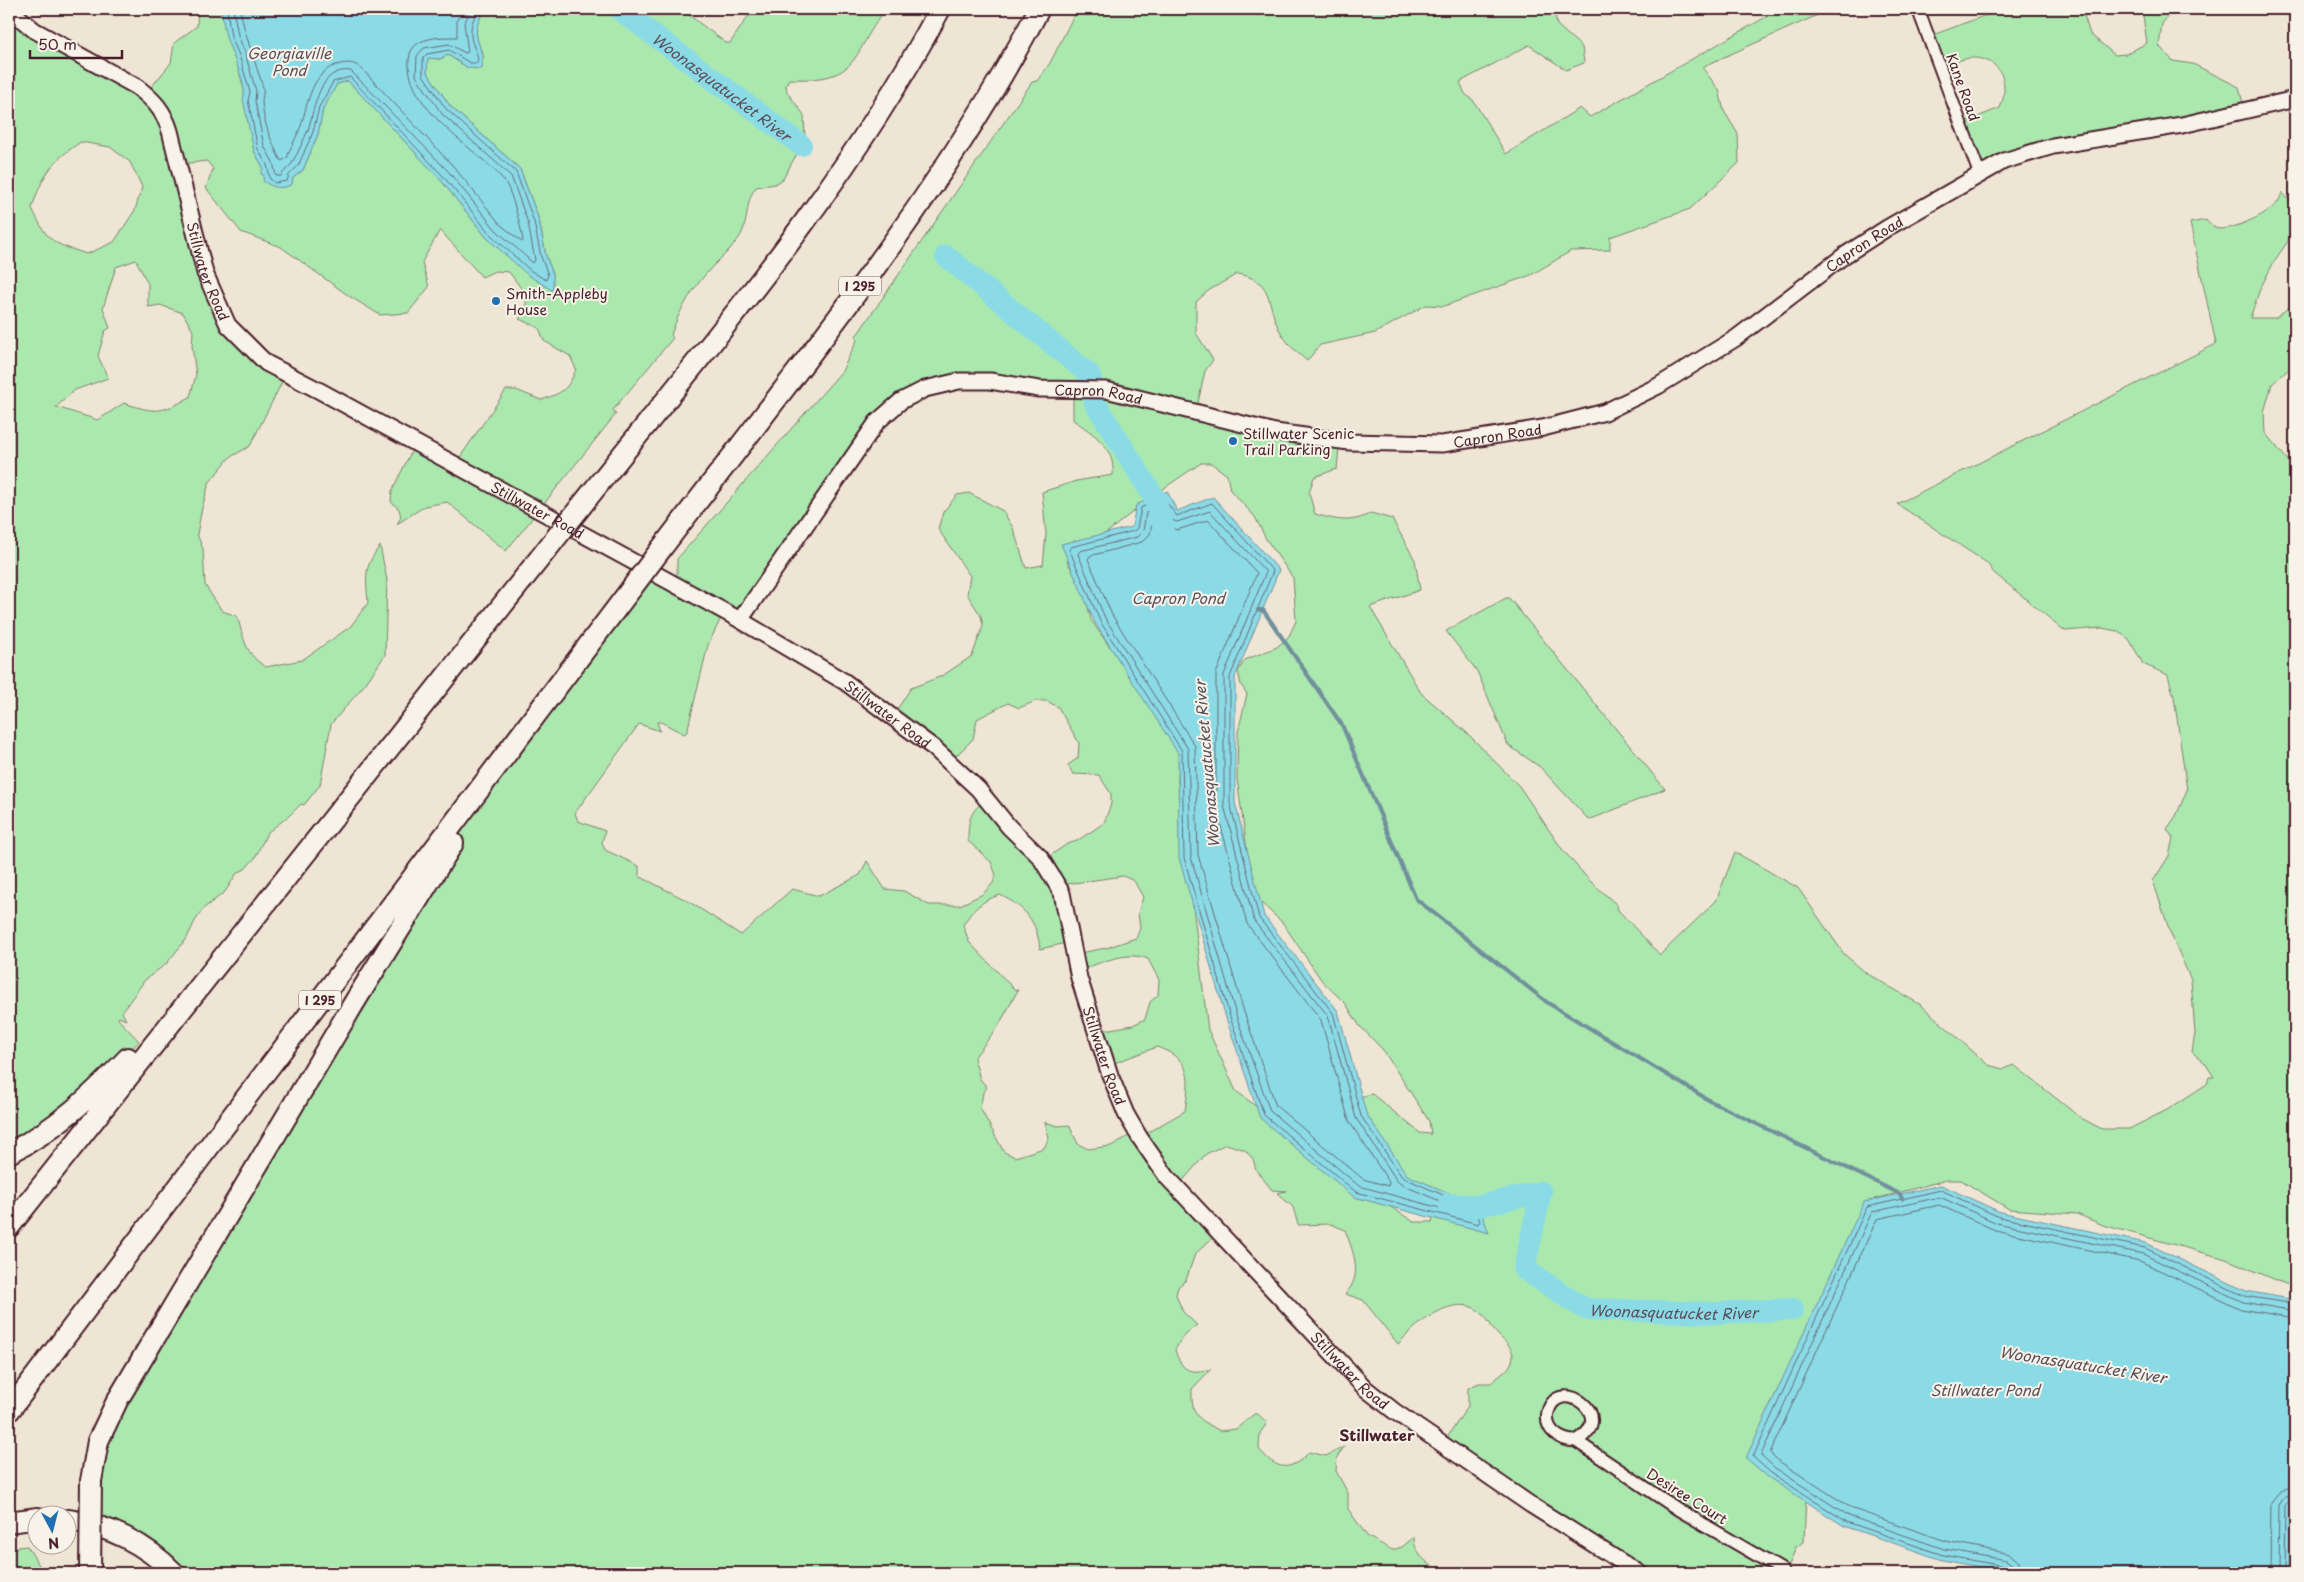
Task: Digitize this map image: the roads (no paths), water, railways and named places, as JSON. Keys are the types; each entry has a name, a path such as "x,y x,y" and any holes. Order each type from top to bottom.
{"highway":[{"path":"9,1227 785,249 840,173 888,99 940,9"},
{"name":"I 295","path":"9,1411 936,183 986,104 1039,9"},
{"path":"90,1572 91,1480 98,1442 117,1401 354,1003 529,724"},
{"path":"9,1153 46,1132 80,1105 197,990"},
{"path":"9,1522 28,1519"},
{"path":"78,1522 96,1526 123,1536 149,1552 174,1573"}],"street":[{"name":"Stillwater Road","path":"9,9 34,30 137,87 151,98 164,114 170,131 205,273 228,325 259,357 283,373 320,391 740,620 845,682 911,730 978,789 1009,827 1040,857 1062,893 1079,978 1110,1075 1126,1114 1167,1177 1366,1388 1394,1411 1524,1500 1638,1573"},
{"name":"Kane Road","path":"1918,9 1980,175"},
{"name":"Capron Road","path":"740,620 877,422 901,401 925,389 959,381 990,381 1039,389 1106,390 1275,432 1349,442 1442,444 1515,434 1590,417 1651,390 1712,354 1751,328 1845,255 1886,228 2004,161 2053,146 2190,124 2295,100"},
{"name":"Desiree Court","path":"1576,1441 1678,1510 1782,1570 1784,1573"}],"water":[{"name":"Georgiaville Pond","path":"221,9 485,9 476,34 481,52 482,69 468,68 448,55 440,59 428,58 427,72 450,106 520,169 539,220 546,256 553,274 553,291 528,275 487,238 440,179 348,81 337,84 323,109 318,134 303,170 293,178 292,184 278,187 263,181 264,175 261,174 263,167 254,151 243,99 243,86 236,61 227,40"},
{"name":"Capron Pond","path":"1167,491 1177,511 1213,497 1279,570 1235,677 1235,803 1264,916 1338,1011 1366,1113 1407,1175 1479,1206 1489,1233 1354,1197 1260,1118 1226,1018 1179,858 1178,753 1095,623 1061,544 1132,527 1136,505"},
{"name":"Stillwater Pond","path":"1941,1185 2000,1212 2146,1243 2246,1291 2295,1300 2295,1503 2290,1507 2289,1573 2016,1573 1942,1560 1844,1526 1768,1477 1746,1458 1864,1202"}],"waterway":[{"name":"Woonasquatucket River","path":"619,9 801,145"},
{"name":"Woonasquatucket River","path":"946,256 1090,375 1095,403 1154,497 1163,526"},
{"path":"1258,610 1263,610 1342,725 1416,899 1548,1003 1712,1102 1900,1194 1902,1199"},
{"name":"Woonasquatucket River","path":"1449,1204 1479,1206 1541,1192 1524,1269 1585,1309 1716,1313 1793,1309"}],"place":[{"name":"Smith-Appleby House","path":"496,301"},
{"name":"Stillwater Scenic Trail Parking","path":"1233,441"}],"district":[{"name":"Stillwater","path":"1377,1434"}]}
